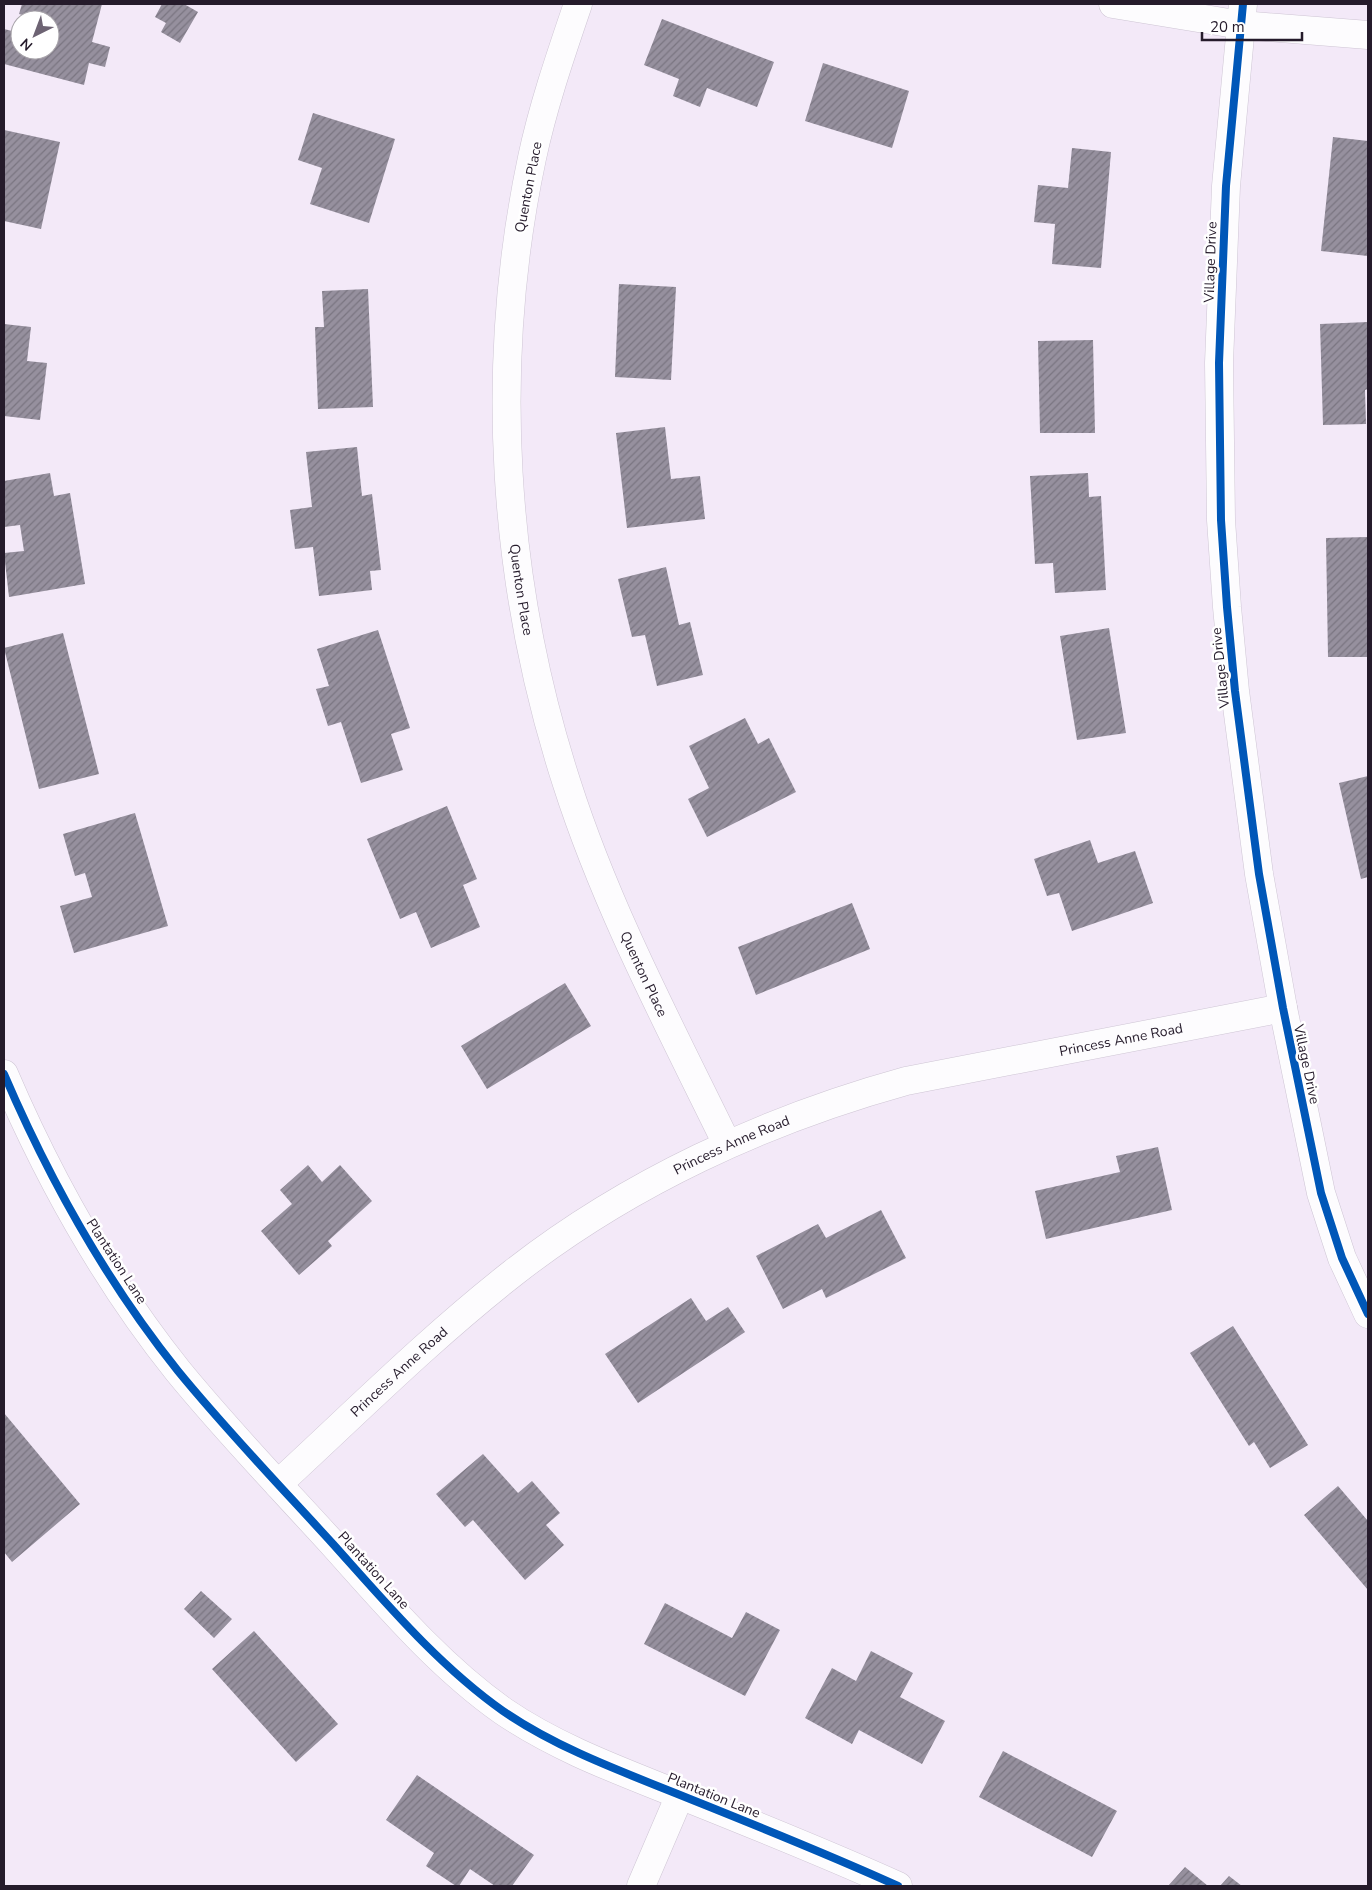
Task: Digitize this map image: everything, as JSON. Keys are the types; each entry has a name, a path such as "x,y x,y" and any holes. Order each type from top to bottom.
{"street":[{"name":"Quenton Place","path":"578,4 556,70 532,156 521,220 514,278 508,385 508,461 514,550 527,635 547,719 567,786 623,926 728,1144"},
{"path":"1113,4 1242,14 1368,35"},
{"name":"Village Drive","path":"1242,14 1226,186 1219,362 1221,520 1235,691 1259,874 1283,1008 1321,1193 1342,1258 1368,1314"},
{"name":"Princess Anne Road","path":"278,1484 450,1327 512,1274 610,1206 728,1144 855,1095 906,1081 1283,1008"},
{"name":"Plantation Lane","path":"4,1074 20,1113 66,1203 119,1289 178,1370 278,1484 450,1669 504,1711 575,1752 818,1850 898,1886"},
{"path":"641,1886 680,1795"}],"building":[{"path":"22,4 102,4 92,42 110,47 105,67 89,63 84,85 4,64 4,29 10,30 10,60 60,60 60,10 20,10"},
{"path":"162,4 184,4 198,12 180,43 161,32 166,23 155,17"},
{"path":"662,19 774,62 757,107 707,88 700,107 673,96 679,79 644,65"},
{"path":"823,63 909,91 892,148 805,121"},
{"path":"313,113 395,139 369,223 310,204 322,168 298,160"},
{"path":"4,130 60,142 41,229 4,221"},
{"path":"1333,137 1368,141 1368,256 1321,251"},
{"path":"1072,148 1111,152 1101,268 1052,264 1055,224 1034,222 1038,185 1068,188"},
{"path":"619,284 676,287 671,380 615,377"},
{"path":"368,289 373,407 318,409 315,327 324,327 322,291"},
{"path":"1368,322 1368,389 1365,390 1366,424 1323,425 1320,324"},
{"path":"4,324 31,327 27,361 47,363 40,420 4,416"},
{"path":"1093,340 1095,433 1040,433 1038,341"},
{"path":"665,427 671,479 700,476 705,519 627,528 616,433"},
{"path":"357,447 362,496 372,494 381,570 370,571 372,590 319,596 313,547 295,549 290,510 312,507 306,452"},
{"path":"50,473 54,496 70,493 85,584 9,597 4,553 24,551 20,525 4,527 4,481"},
{"path":"1088,473 1089,497 1101,496 1106,590 1055,593 1053,563 1035,564 1030,476"},
{"path":"1368,537 1368,657 1328,657 1326,538"},
{"path":"666,567 679,625 690,622 703,675 657,686 645,635 632,637 618,579"},
{"path":"1109,628 1126,733 1077,740 1060,636"},
{"path":"378,630 410,728 391,734 403,770 361,783 341,722 328,726 316,689 329,686 317,649"},
{"path":"63,633 99,774 39,789 4,648"},
{"path":"745,718 758,744 769,738 796,792 707,837 688,799 709,788 689,746"},
{"path":"1368,776 1368,877 1361,879 1339,783"},
{"path":"447,806 477,879 463,885 480,927 431,948 416,912 400,919 367,839"},
{"path":"135,813 168,926 74,953 60,906 92,897 85,873 75,876 63,834"},
{"path":"1090,840 1098,863 1135,851 1153,903 1072,931 1059,893 1047,896 1034,859"},
{"path":"852,903 870,949 756,995 738,947"},
{"path":"565,983 591,1026 487,1089 461,1046"},
{"path":"1158,1147 1172,1210 1046,1239 1035,1191 1120,1172 1116,1156"},
{"path":"308,1165 322,1182 340,1165 372,1201 328,1241 332,1246 299,1275 261,1231 292,1204 280,1190"},
{"path":"881,1210 906,1258 826,1298 822,1289 783,1309 756,1256 818,1224 826,1238"},
{"path":"691,1298 706,1321 728,1307 745,1332 638,1403 605,1354"},
{"path":"1233,1326 1308,1445 1270,1468 1254,1442 1249,1446 1190,1353"},
{"path":"4,1413 80,1504 12,1562 4,1552"},
{"path":"483,1454 518,1493 532,1481 560,1513 546,1525 564,1545 525,1580 473,1520 465,1527 436,1494"},
{"path":"1338,1486 1368,1521 1368,1590 1304,1515"},
{"path":"201,1591 232,1619 214,1638 184,1609"},
{"path":"665,1603 732,1638 746,1612 780,1630 745,1696 644,1644"},
{"path":"254,1631 338,1724 296,1762 212,1669"},
{"path":"871,1651 913,1673 900,1697 945,1721 922,1764 859,1730 852,1744 805,1718 832,1668 856,1681"},
{"path":"1003,1751 1117,1811 1092,1857 979,1797"},
{"path":"417,1775 534,1855 512,1886 495,1886 470,1869 459,1886 456,1886 426,1866 434,1853 386,1820"},
{"path":"1185,1867 1208,1886 1168,1886"},
{"path":"1229,1876 1242,1886 1220,1886"}],"cycle path":[{"path":"1243,4 1226,186 1219,363 1221,520 1235,691 1259,874 1283,1008 1321,1193 1342,1258 1368,1314"},
{"path":"4,1074 40,1152 81,1228 103,1265 152,1337 178,1371 235,1437 393,1611 456,1674 503,1711 547,1738 618,1770 821,1852 898,1886"}]}
